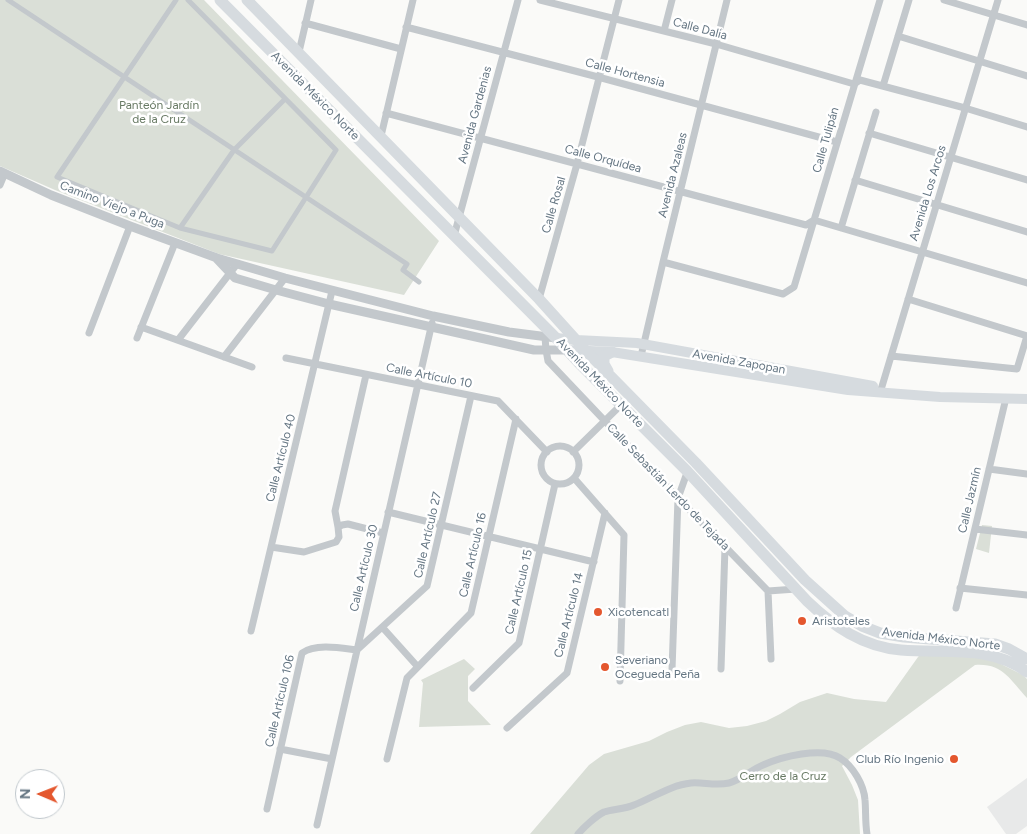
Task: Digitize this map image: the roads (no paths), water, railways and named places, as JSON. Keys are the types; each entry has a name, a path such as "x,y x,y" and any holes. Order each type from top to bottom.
{"main road":[{"name":"Avenida México Norte","path":"220,0 454,236 551,337 691,467 805,580 845,616 862,626 880,632 904,637 996,644 1027,659"},
{"name":"Avenida México Norte","path":"248,0 459,216 630,396 796,589 822,615 858,639 884,647 900,650 980,653 1006,659 1027,672"},
{"path":"551,337 576,340"},
{"name":"Avenida Zapopan","path":"576,340 644,344 900,394 1027,399"},
{"path":"567,350 612,352"},
{"path":"608,373 604,364 604,356 612,352"},
{"name":"Avenida Zapopan","path":"612,352 848,390 881,391"}],"street":[{"path":"8,0 407,264 403,270 419,282"},
{"path":"176,0 58,177 180,228 272,251 336,150 188,0"},
{"path":"299,52 311,0"},
{"path":"381,136 413,0"},
{"name":"Avenida Gardenias","path":"454,236 518,0"},
{"name":"Calle Dalia","path":"540,0 716,44 854,84 860,80 966,108 1027,127"},
{"name":"Calle Rosal","path":"539,299 577,164 619,0"},
{"path":"664,31 672,0"},
{"name":"Avenida Azaleas","path":"641,356 727,0"},
{"name":"Calle Tulipán","path":"663,262 783,294 794,287 880,0"},
{"path":"883,86 909,0"},
{"path":"944,0 1027,25"},
{"name":"Avenida Los Arcos","path":"881,391 998,0"},
{"path":"305,22 401,49"},
{"name":"Calle Hortensia","path":"406,26 836,142"},
{"path":"898,36 1027,76"},
{"path":"180,228 234,150 285,98"},
{"path":"841,228 876,112"},
{"name":"Calle Orquídea","path":"386,113 806,225 814,220 1027,283"},
{"path":"869,133 1027,180"},
{"name":"Camino Viejo a Puga","path":"1,177 217,258"},
{"path":"855,180 1027,232"},
{"path":"89,333 130,226"},
{"path":"137,338 175,243"},
{"path":"217,258 332,291 433,316 510,332 551,337"},
{"path":"217,258 235,278 329,304 534,350 567,350"},
{"path":"178,340 237,264"},
{"path":"224,357 285,278"},
{"name":"Calle Artículo 40","path":"251,631 332,291"},
{"path":"891,356 1016,369 1027,336 908,299"},
{"name":"Calle Artículo 30","path":"318,825 433,316"},
{"path":"141,327 252,367"},
{"name":"Calle Sebastián Lerdo de Tejada","path":"551,337 546,350 548,361 768,591"},
{"name":"Calle Artículo 10","path":"286,358 498,401 547,452"},
{"path":"271,547 304,552 336,542 339,537 335,511 366,374"},
{"name":"Calle Artículo 27","path":"357,650 427,586 471,396"},
{"path":"573,452 630,396"},
{"name":"Calle Jazmín","path":"956,608 1006,398"},
{"name":"Calle Artículo 16","path":"387,759 407,678 471,613 516,419"},
{"path":"558,447 563,447 573,452 579,465 574,478 566,483 555,484 550,481 542,470 542,463 547,452 558,447"},
{"path":"672,670 678,498 691,467"},
{"path":"989,469 1027,474"},
{"path":"574,478 624,535 620,681"},
{"name":"Calle Artículo 15","path":"473,688 519,643 555,484"},
{"path":"388,512 594,562"},
{"name":"Calle Artículo 14","path":"507,728 567,673 605,513"},
{"path":"338,527 348,524 383,533"},
{"path":"975,529 1027,535"},
{"path":"721,669 725,547"},
{"path":"771,658 768,591 796,589 805,580"},
{"path":"960,588 1027,595"},
{"path":"383,628 418,667"},
{"name":"Calle Artículo 106","path":"267,809 302,653 308,649 335,647 357,650"},
{"path":"280,749 332,759"},
{"path":"578,834 603,813 632,806 666,790 690,783 730,783 762,766 785,758 816,753 830,754 840,758 853,771 861,784 865,799 867,834"}],"place":[{"name":"Xicotencatl","path":"598,612"},
{"name":"Aristoteles","path":"802,621"},
{"name":"Severiano Ocegueda Peña","path":"605,667"},
{"name":"Club Río Ingenio","path":"954,759"}],"park label":[{"name":"Panteón Jardín de la Cruz","path":"159,112"},
{"name":"Cerro de la Cruz","path":"783,776"}]}
